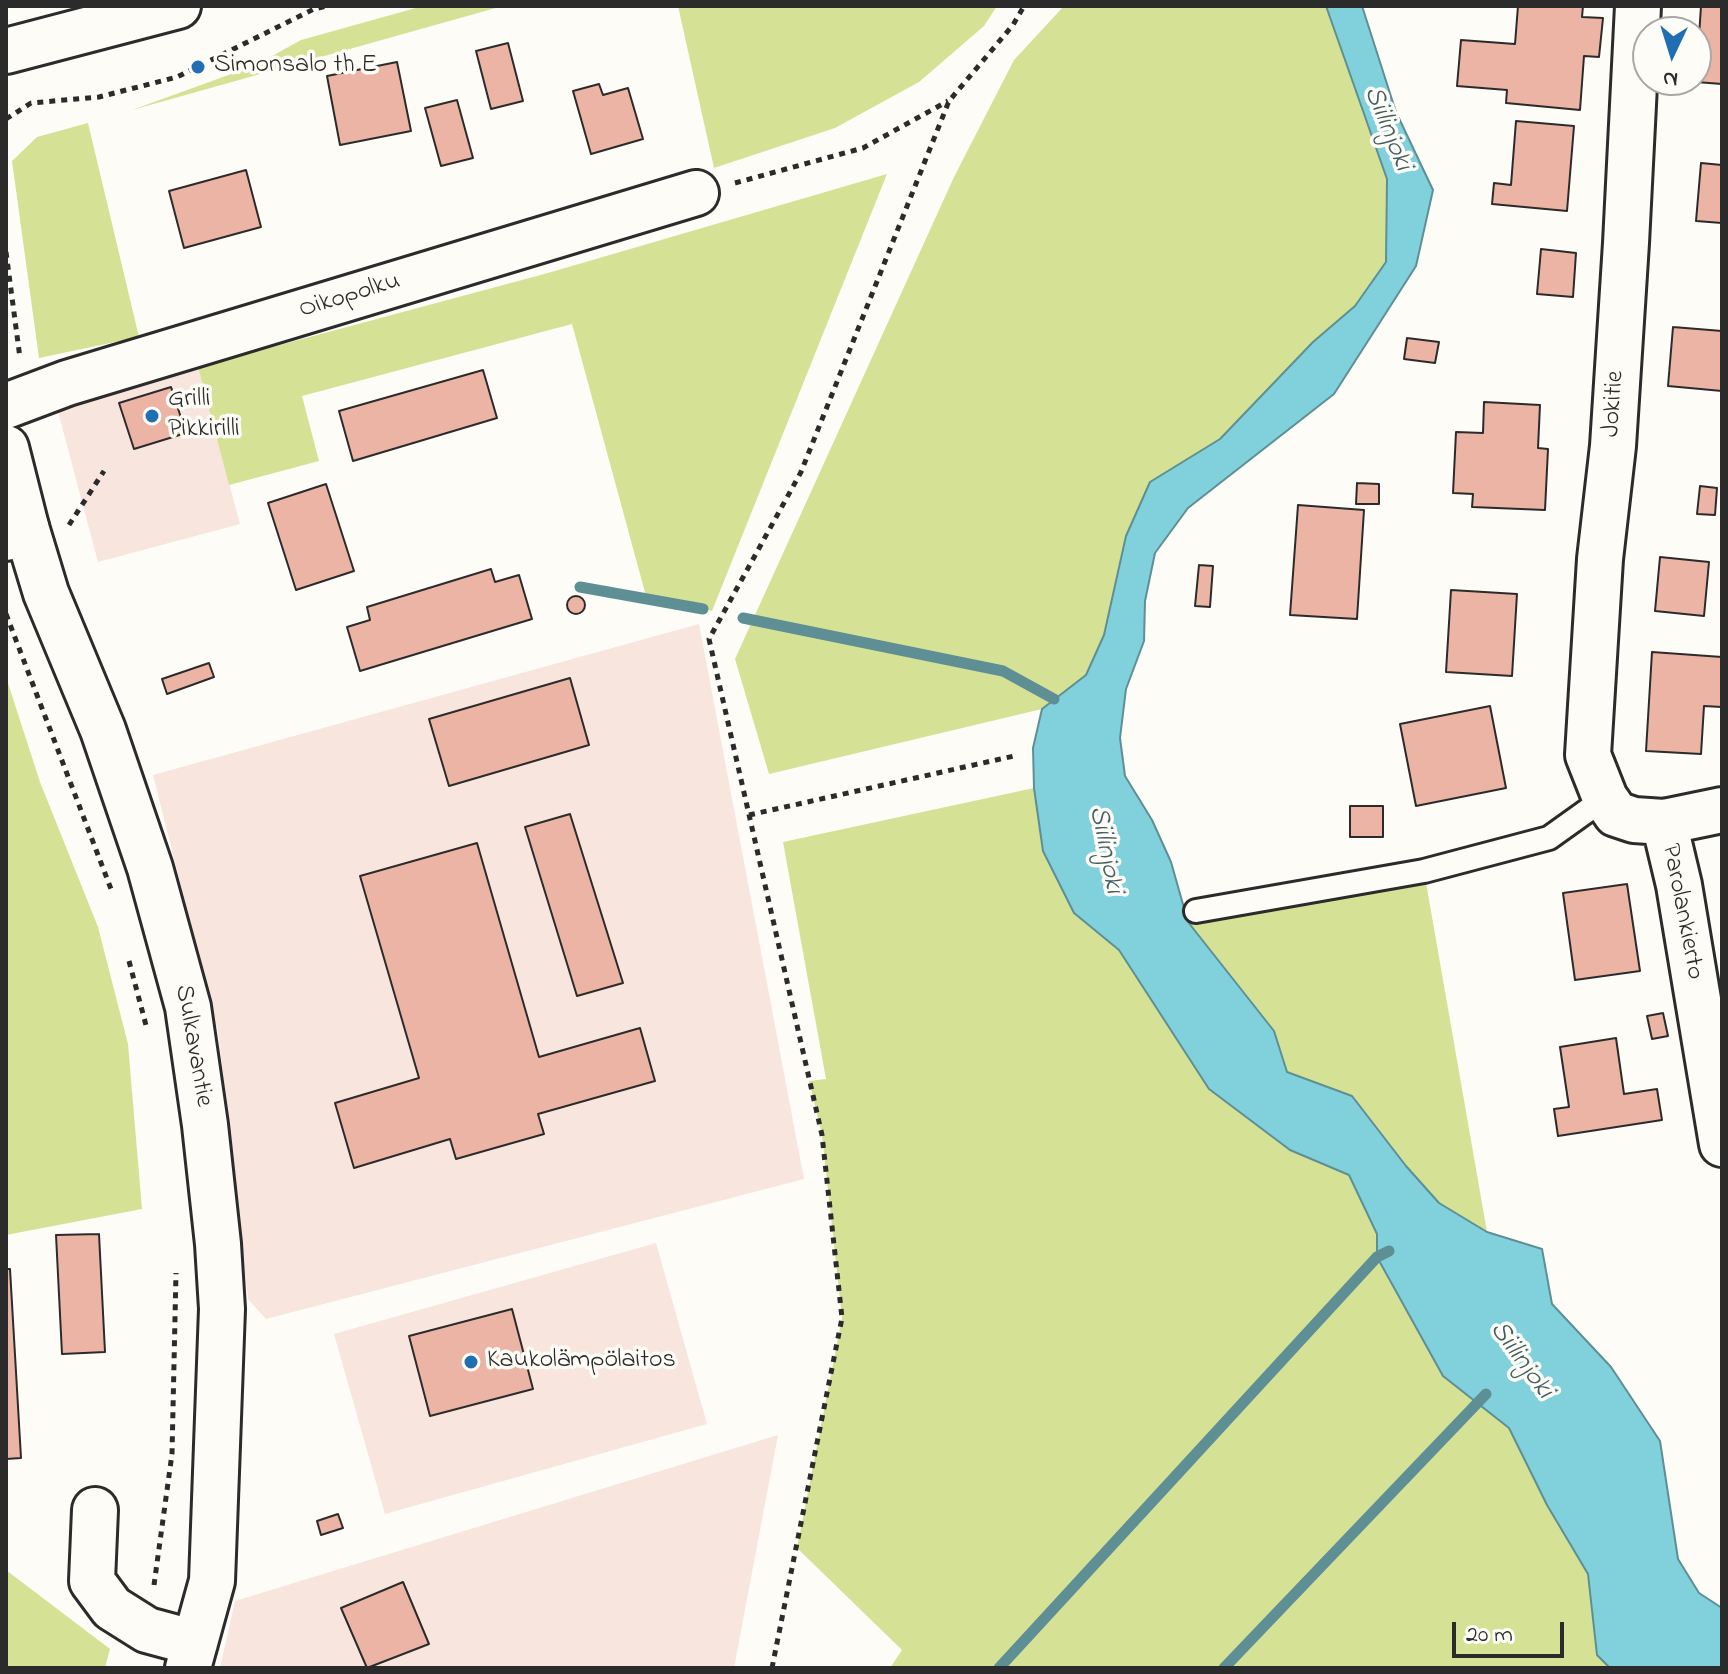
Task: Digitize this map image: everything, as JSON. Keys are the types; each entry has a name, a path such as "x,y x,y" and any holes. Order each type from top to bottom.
{"street":[{"path":"6,51 178,6"},
{"name":"Jokitie","path":"1605,798 1588,755 1600,559 1613,446 1638,6"},
{"name":"Oikopolku","path":"16,403 67,383 696,193"},
{"name":"Sulkavantie","path":"6,448 32,533 46,593 103,730 145,854 188,1007 205,1125 222,1309 212,1581 192,1656"},
{"path":"1605,798 1616,814 1634,820 1664,822 1722,810"},
{"name":"Parolankierto","path":"1664,822 1679,885 1722,1144"},
{"path":"95,1510 92,1581 112,1608 192,1656"}],"lane":[{"path":"1196,911 1424,871 1549,838 1605,798"}],"path":[{"path":"6,119 31,103 99,97 177,77 314,9 327,6"},
{"path":"772,1668 842,1318 822,1135 709,639 801,472 949,101 1013,25 1024,6"},
{"path":"696,193 863,148 949,101"},
{"path":"6,252 16,403"},
{"path":"32,533 104,471"},
{"path":"6,614 113,896"},
{"path":"749,815 1014,756"},
{"path":"127,953 149,1039"},
{"path":"147,1630 172,1454 176,1267"}],"shaded area":[{"path":"198,367 240,524 98,562 56,404"},
{"path":"699,624 804,1179 266,1319 248,1299 218,1033 153,775"},
{"path":"656,1243 707,1424 385,1514 334,1334"},
{"path":"778,1435 734,1668 220,1668 235,1601"}],"green space":[{"path":"423,6 503,6 132,110 256,65 301,40"},
{"path":"678,6 997,6 984,26 919,82 835,128 714,168"},
{"path":"1064,6 1326,6 1387,179 1386,262 1355,306 1313,342 1220,439 1150,483 1126,536 1104,635 1086,675 1042,709 769,774 735,659 954,177 1014,60"},
{"path":"88,123 139,337 39,358 12,161 37,137"},
{"path":"887,174 712,611 646,596 572,324 302,396 319,461 229,485 198,367 548,273"},
{"path":"6,677 40,782 98,927 128,1044 142,1209 6,1235"},
{"path":"1034,788 1043,851 1074,913 1119,950 1209,1089 1290,1150 1349,1175 1377,1234 1377,1257 1443,1376 1509,1428 1547,1505 1588,1574 1597,1655 1610,1668 890,1668 902,1650 797,1548 842,1318 822,1135 809,1081 826,1079 783,842"},
{"path":"1424,871 1487,1232 1439,1203 1325,1086 1287,1072 1274,1031 1188,922"},
{"path":"6,1570 110,1649 105,1668 6,1668"}],"water":[{"name":"Siilinjoki","path":"1326,6 1362,6 1396,112 1433,190 1416,266 1334,394 1188,508 1155,553 1145,601 1144,641 1126,689 1120,738 1125,776 1152,820 1171,862 1188,922 1274,1031 1287,1072 1352,1096 1439,1203 1487,1232 1542,1249 1552,1304 1611,1367 1660,1441 1678,1559 1699,1593 1722,1608 1722,1668 1610,1668 1597,1655 1588,1574 1547,1505 1509,1428 1443,1376 1377,1257 1377,1234 1349,1175 1290,1150 1209,1089 1119,950 1074,913 1043,851 1034,788 1033,748 1042,709 1086,675 1104,635 1126,536 1150,482 1220,439 1313,342 1355,306 1386,262 1387,179"}],"building":[{"path":"1518,6 1583,6 1582,17 1603,18 1599,57 1584,56 1580,110 1506,103 1507,90 1457,86 1461,40 1515,44"},
{"path":"1701,6 1722,6 1722,84 1712,83 1712,16 1700,16"},
{"path":"508,43 523,101 491,109 476,51"},
{"path":"397,62 411,131 340,145 327,76"},
{"path":"599,84 603,95 628,88 643,139 591,154 573,91"},
{"path":"457,100 473,158 441,166 425,108"},
{"path":"1516,121 1574,126 1567,211 1492,204 1494,183 1511,185"},
{"path":"1701,163 1722,165 1722,223 1696,221"},
{"path":"246,170 261,227 184,248 169,191"},
{"path":"1541,249 1576,253 1573,297 1537,294"},
{"path":"1673,327 1722,331 1722,391 1668,386"},
{"path":"1407,338 1439,342 1435,363 1404,359"},
{"path":"483,370 497,418 353,461 339,411"},
{"name":"Grilli Pikkirilli","path":"171,387 186,433 134,449 119,403"},
{"path":"1484,402 1540,405 1538,448 1548,449 1545,510 1472,507 1473,494 1453,493 1456,432 1483,433"},
{"path":"1357,483 1379,484 1379,504 1356,504"},
{"path":"326,484 354,571 296,590 268,503"},
{"path":"1700,486 1717,488 1715,515 1697,514"},
{"path":"1298,505 1364,510 1357,619 1290,615"},
{"path":"1660,557 1709,562 1704,616 1655,611"},
{"path":"1199,565 1213,566 1210,607 1195,606"},
{"path":"491,569 495,582 519,575 532,619 360,671 347,627 370,620 367,607"},
{"path":"1451,590 1517,594 1512,676 1446,672"},
{"path":"576,596 585,605 576,614 567,605"},
{"path":"1652,652 1722,657 1722,707 1704,706 1701,754 1646,751"},
{"path":"209,663 214,677 167,694 162,679"},
{"path":"570,678 589,745 449,786 429,719"},
{"path":"1490,706 1506,788 1416,806 1400,724"},
{"path":"1350,806 1383,806 1383,837 1350,837"},
{"path":"570,814 623,983 577,996 525,827"},
{"path":"477,843 539,1057 640,1028 655,1081 538,1114 544,1134 456,1159 450,1139 354,1168 335,1103 419,1078 360,876"},
{"path":"1627,884 1640,971 1575,980 1563,893"},
{"path":"1663,1013 1668,1036 1652,1039 1647,1016"},
{"path":"1616,1038 1624,1094 1657,1089 1662,1120 1558,1136 1554,1109 1569,1107 1560,1047"},
{"path":"99,1234 105,1352 62,1354 56,1235"},
{"path":"6,1269 10,1269 21,1458 6,1459"},
{"name":"Kaukolämpölaitos","path":"512,1309 533,1389 430,1416 409,1336"},
{"path":"338,1514 343,1528 321,1535 317,1521"},
{"path":"403,1582 429,1644 367,1668 341,1608"}],"waterway":[{"path":"580,587 703,609"},
{"path":"743,618 1003,671 1054,699"},
{"path":"999,1668 1377,1257 1389,1251"},
{"path":"1224,1668 1486,1394"}],"place":[{"name":"Simonsalo th E","path":"198,67"},
{"name":"Grilli Pikkirilli","path":"152,416"},
{"name":"Kaukolämpölaitos","path":"471,1362"}]}
